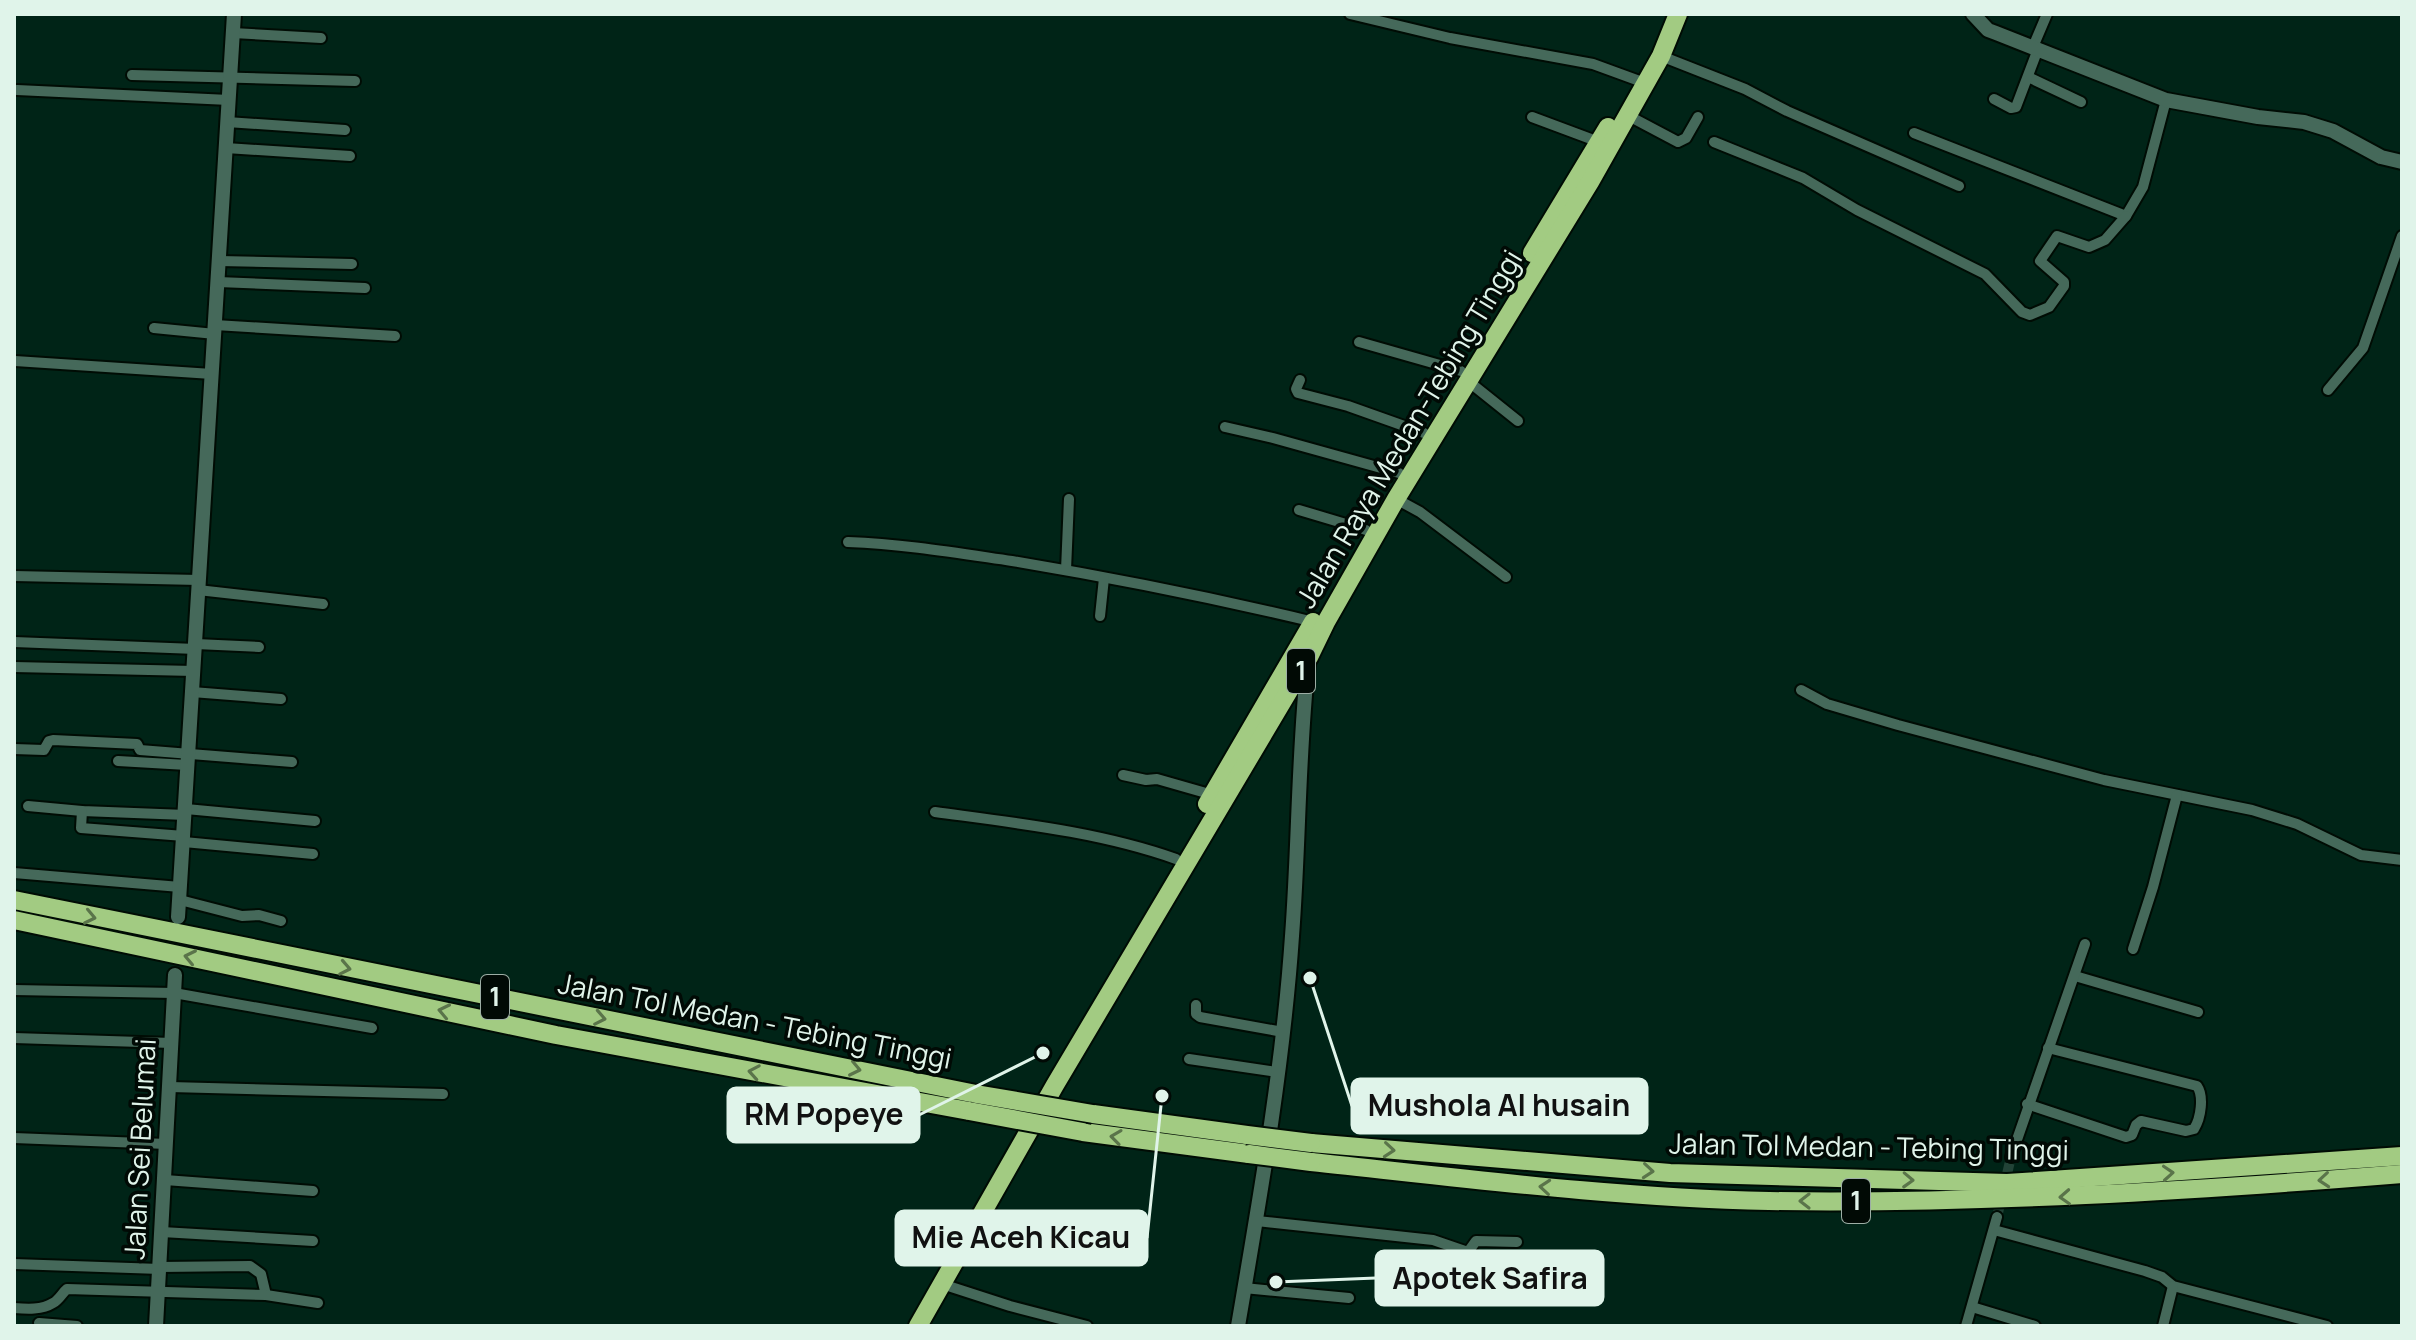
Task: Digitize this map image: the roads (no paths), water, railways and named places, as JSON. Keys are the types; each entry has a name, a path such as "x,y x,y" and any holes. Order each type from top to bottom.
{"highway":[{"name":"Jalan Raya Medan-Tebing Tinggi","path":"918,1326 1055,1085 1297,692 1303,653 1314,622 1399,473 1590,182 1627,115 1666,14"},
{"name":"Jalan Raya Medan-Tebing Tinggi","path":"906,1326 1213,795 1326,622 1599,142 1661,56 1678,14"},
{"name":"Jalan Tol Medan - Tebing Tinggi","path":"14,900 972,1103"},
{"name":"Jalan Tol Medan - Tebing Tinggi","path":"14,920 556,1035 972,1103 1093,1114 1247,1135 1311,1152 1670,1173 2007,1183 2402,1156"},
{"name":"1","path":"972,1103 1083,1132 1249,1154 1311,1152 1540,1187 1766,1201 2033,1198 2402,1174"}],"street":[{"path":"178,917 234,14"},
{"path":"1350,14 1369,16 1450,38 1593,64 1641,81"},
{"path":"1973,14 1988,30 2166,100 2304,122 2333,131 2381,157 2402,162"},
{"path":"1994,99 2014,108 2028,77 2047,14"},
{"path":"233,33 321,38"},
{"path":"1661,56 1745,89 1787,111 1959,186"},
{"path":"132,75 355,81"},
{"path":"2028,77 2081,102"},
{"path":"17,90 229,100"},
{"path":"1714,142 1803,178 1857,210 1985,274 2022,312 2030,315 2049,307 2064,286 2064,282 2040,261 2057,236 2089,247 2105,240 2126,216 2143,187 2166,100"},
{"path":"1627,115 1678,142 1686,138 1698,117"},
{"path":"1532,117 1599,142"},
{"path":"227,122 345,130"},
{"path":"1914,133 2126,216"},
{"path":"226,148 350,156"},
{"path":"2328,390 2363,348 2402,236"},
{"path":"219,261 352,264"},
{"path":"218,282 365,288"},
{"path":"154,328 395,336"},
{"path":"1359,342 1464,376 1518,421"},
{"path":"15,361 212,374"},
{"path":"1300,380 1296,389 1298,393 1348,406 1424,433"},
{"path":"1225,427 1399,473"},
{"path":"1066,570 1069,499"},
{"path":"1396,499 1420,512 1506,577"},
{"path":"1299,510 1366,530"},
{"path":"848,542 928,547 1066,570 1193,593 1314,622"},
{"path":"14,576 199,585 323,604"},
{"path":"1100,616 1104,578"},
{"path":"14,642 259,647"},
{"path":"14,667 194,671"},
{"path":"1801,690 1827,704 1898,725 2104,780 2208,799 2272,816 2297,824 2361,855 2402,860"},
{"path":"192,692 281,699"},
{"path":"1238,1326 1257,1221 1293,934 1297,692"},
{"path":"14,749 44,750 53,740 137,744 140,750 187,758"},
{"path":"118,761 187,758 292,762"},
{"path":"1123,775 1157,779 1213,795"},
{"path":"2133,949 2177,795"},
{"path":"28,806 315,821"},
{"path":"82,811 81,828 313,854"},
{"path":"935,812 1132,845 1176,859"},
{"path":"14,873 180,894 242,916 264,916 281,921"},
{"path":"2011,1157 2085,944"},
{"name":"Jalan Sei Belumai","path":"156,1326 175,975"},
{"path":"2075,976 2198,1012"},
{"path":"14,990 174,993 372,1028"},
{"path":"1196,1005 1196,1014 1200,1017 1283,1032"},
{"path":"14,1038 172,1043"},
{"path":"2027,1104 2124,1137 2132,1135 2141,1121 2190,1131 2198,1124 2199,1087 2048,1048"},
{"path":"1189,1059 1277,1072"},
{"path":"170,1087 443,1094"},
{"path":"14,1138 167,1144"},
{"path":"165,1180 313,1191"},
{"path":"1966,1326 1997,1217"},
{"path":"1257,1221 1433,1240 1468,1252 1476,1241 1517,1242"},
{"path":"1994,1230 2145,1271 2173,1286 2327,1326"},
{"path":"162,1232 313,1241"},
{"path":"14,1264 160,1268 250,1266 261,1274 266,1295"},
{"path":"942,1284 1087,1326"},
{"path":"2163,1326 2173,1286"},
{"path":"1244,1288 1349,1298"},
{"path":"14,1308 31,1309 49,1305 67,1289 160,1294 215,1292 266,1295 318,1303"},
{"path":"1972,1307 2035,1326"},
{"path":"39,1323 77,1326"}],"tunnel":[{"path":"1997,1217 2011,1157"}],"place":[{"name":"Mushola Al husain","path":"1310,978"},
{"name":"RM Popeye","path":"1043,1053"},
{"name":"Mie Aceh Kicau","path":"1162,1096"},
{"name":"Apotek Safira","path":"1276,1282"}]}
